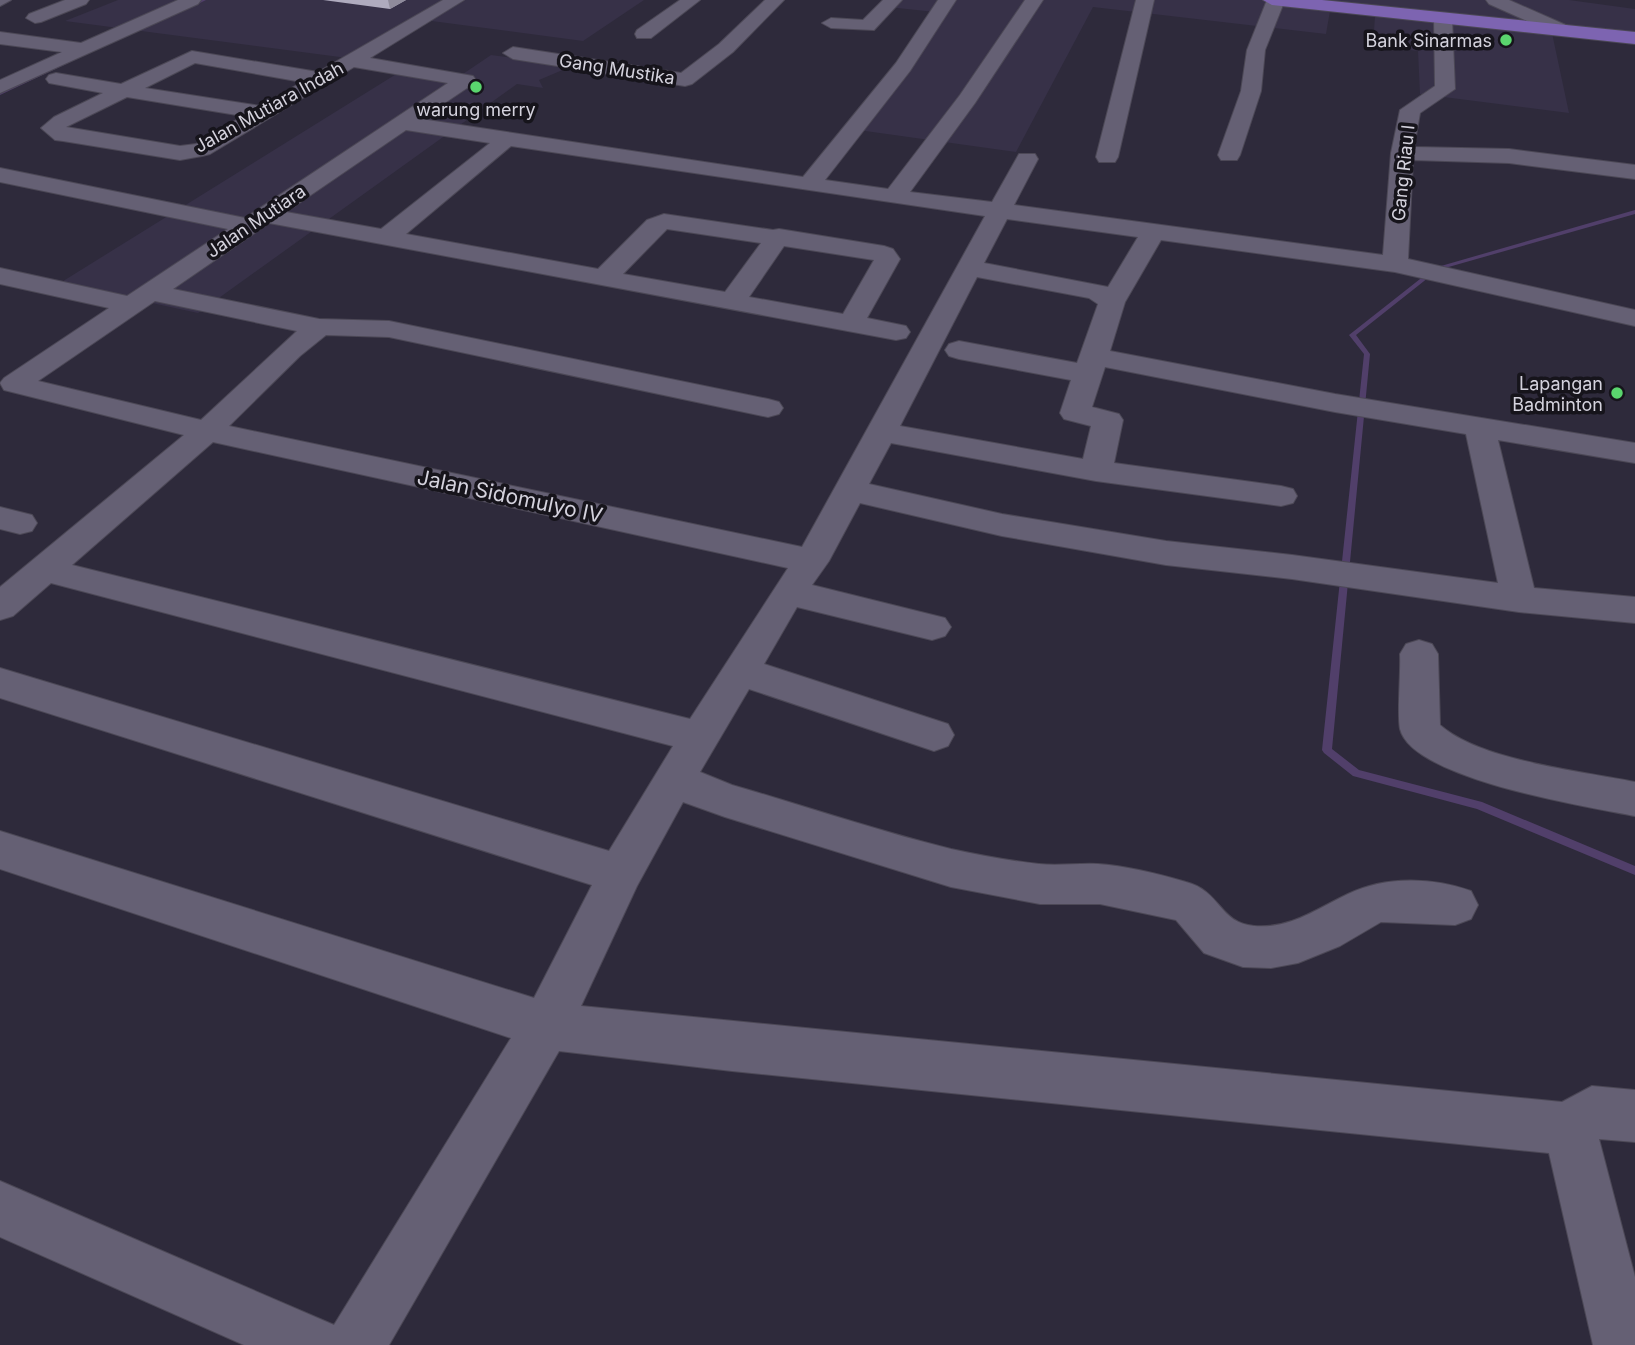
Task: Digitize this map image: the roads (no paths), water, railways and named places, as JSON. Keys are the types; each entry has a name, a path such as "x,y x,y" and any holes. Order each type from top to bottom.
{"main road":[{"path":"1274,0 1635,38"}],"street":[{"path":"34,18 80,0"},
{"path":"5,82 192,0"},
{"path":"351,61 455,0"},
{"path":"644,34 691,0"},
{"path":"831,23 867,26 893,0"},
{"path":"809,185 903,67 947,0"},
{"path":"894,197 968,99 1034,0"},
{"path":"1107,157 1145,0"},
{"path":"1229,155 1251,90 1256,50 1274,0"},
{"path":"1495,0 1562,30"},
{"name":"Gang Mustika","path":"513,53 685,80 726,48 757,16 778,9"},
{"name":"Gang Riau I","path":"1407,267 1402,153 1410,110 1445,89 1443,18"},
{"path":"0,38 82,50"},
{"path":"153,51 322,79"},
{"path":"124,92 192,57"},
{"name":"Jalan Mutiara Indah","path":"124,92 61,121 52,128 63,135 170,152 202,149 351,61"},
{"name":"Jalan Mutiara","path":"7,389 466,80 351,61"},
{"path":"56,79 263,113"},
{"path":"402,123 809,185 1407,267 1635,318"},
{"path":"385,238 500,146"},
{"path":"1402,153 1509,156 1635,172"},
{"path":"356,1345 547,1026 620,874 850,490 1027,159"},
{"path":"0,175 256,220 385,238 896,332"},
{"path":"604,278 664,220 884,254 887,259 850,323"},
{"path":"1096,471 1108,420 1075,413 1112,302 1153,232"},
{"path":"732,301 779,236"},
{"path":"968,268 1097,292 1112,302"},
{"path":"0,276 320,327 389,329 768,408"},
{"path":"0,607 207,431 298,343 320,327"},
{"path":"958,350 1091,365 1635,453"},
{"name":"Jalan Mutiara","path":"7,389 207,431"},
{"path":"1480,427 1519,598"},
{"name":"Jalan Sidomulyo IV","path":"207,431 800,576 932,626"},
{"path":"883,432 1096,471 1281,496"},
{"path":"850,490 1002,525 1166,553 1635,610"},
{"path":"46,570 702,738"},
{"path":"1419,654 1422,681 1421,733 1446,751 1499,769 1635,799"},
{"path":"741,671 934,735"},
{"path":"0,683 620,874"},
{"path":"674,780 725,800 951,868 1040,884 1100,884 1188,902 1212,932 1227,941 1249,947 1285,948 1331,927 1362,908 1381,902 1455,905"},
{"path":"0,850 547,1026 745,1049 1570,1129 1592,1112 1635,1116"},
{"path":"1570,1129 1623,1345"},
{"path":"0,1209 313,1345"}],"waterway":[{"path":"189,7 204,0"},
{"path":"0,94 81,56"},
{"path":"1635,212 1436,269 1352,335 1367,354 1327,750 1356,773 1479,805 1635,871"}],"place":[{"name":"Bank Sinarmas","path":"1506,40"},
{"name":"warung merry","path":"476,87"},
{"name":"Lapangan Badminton","path":"1617,393"}]}
